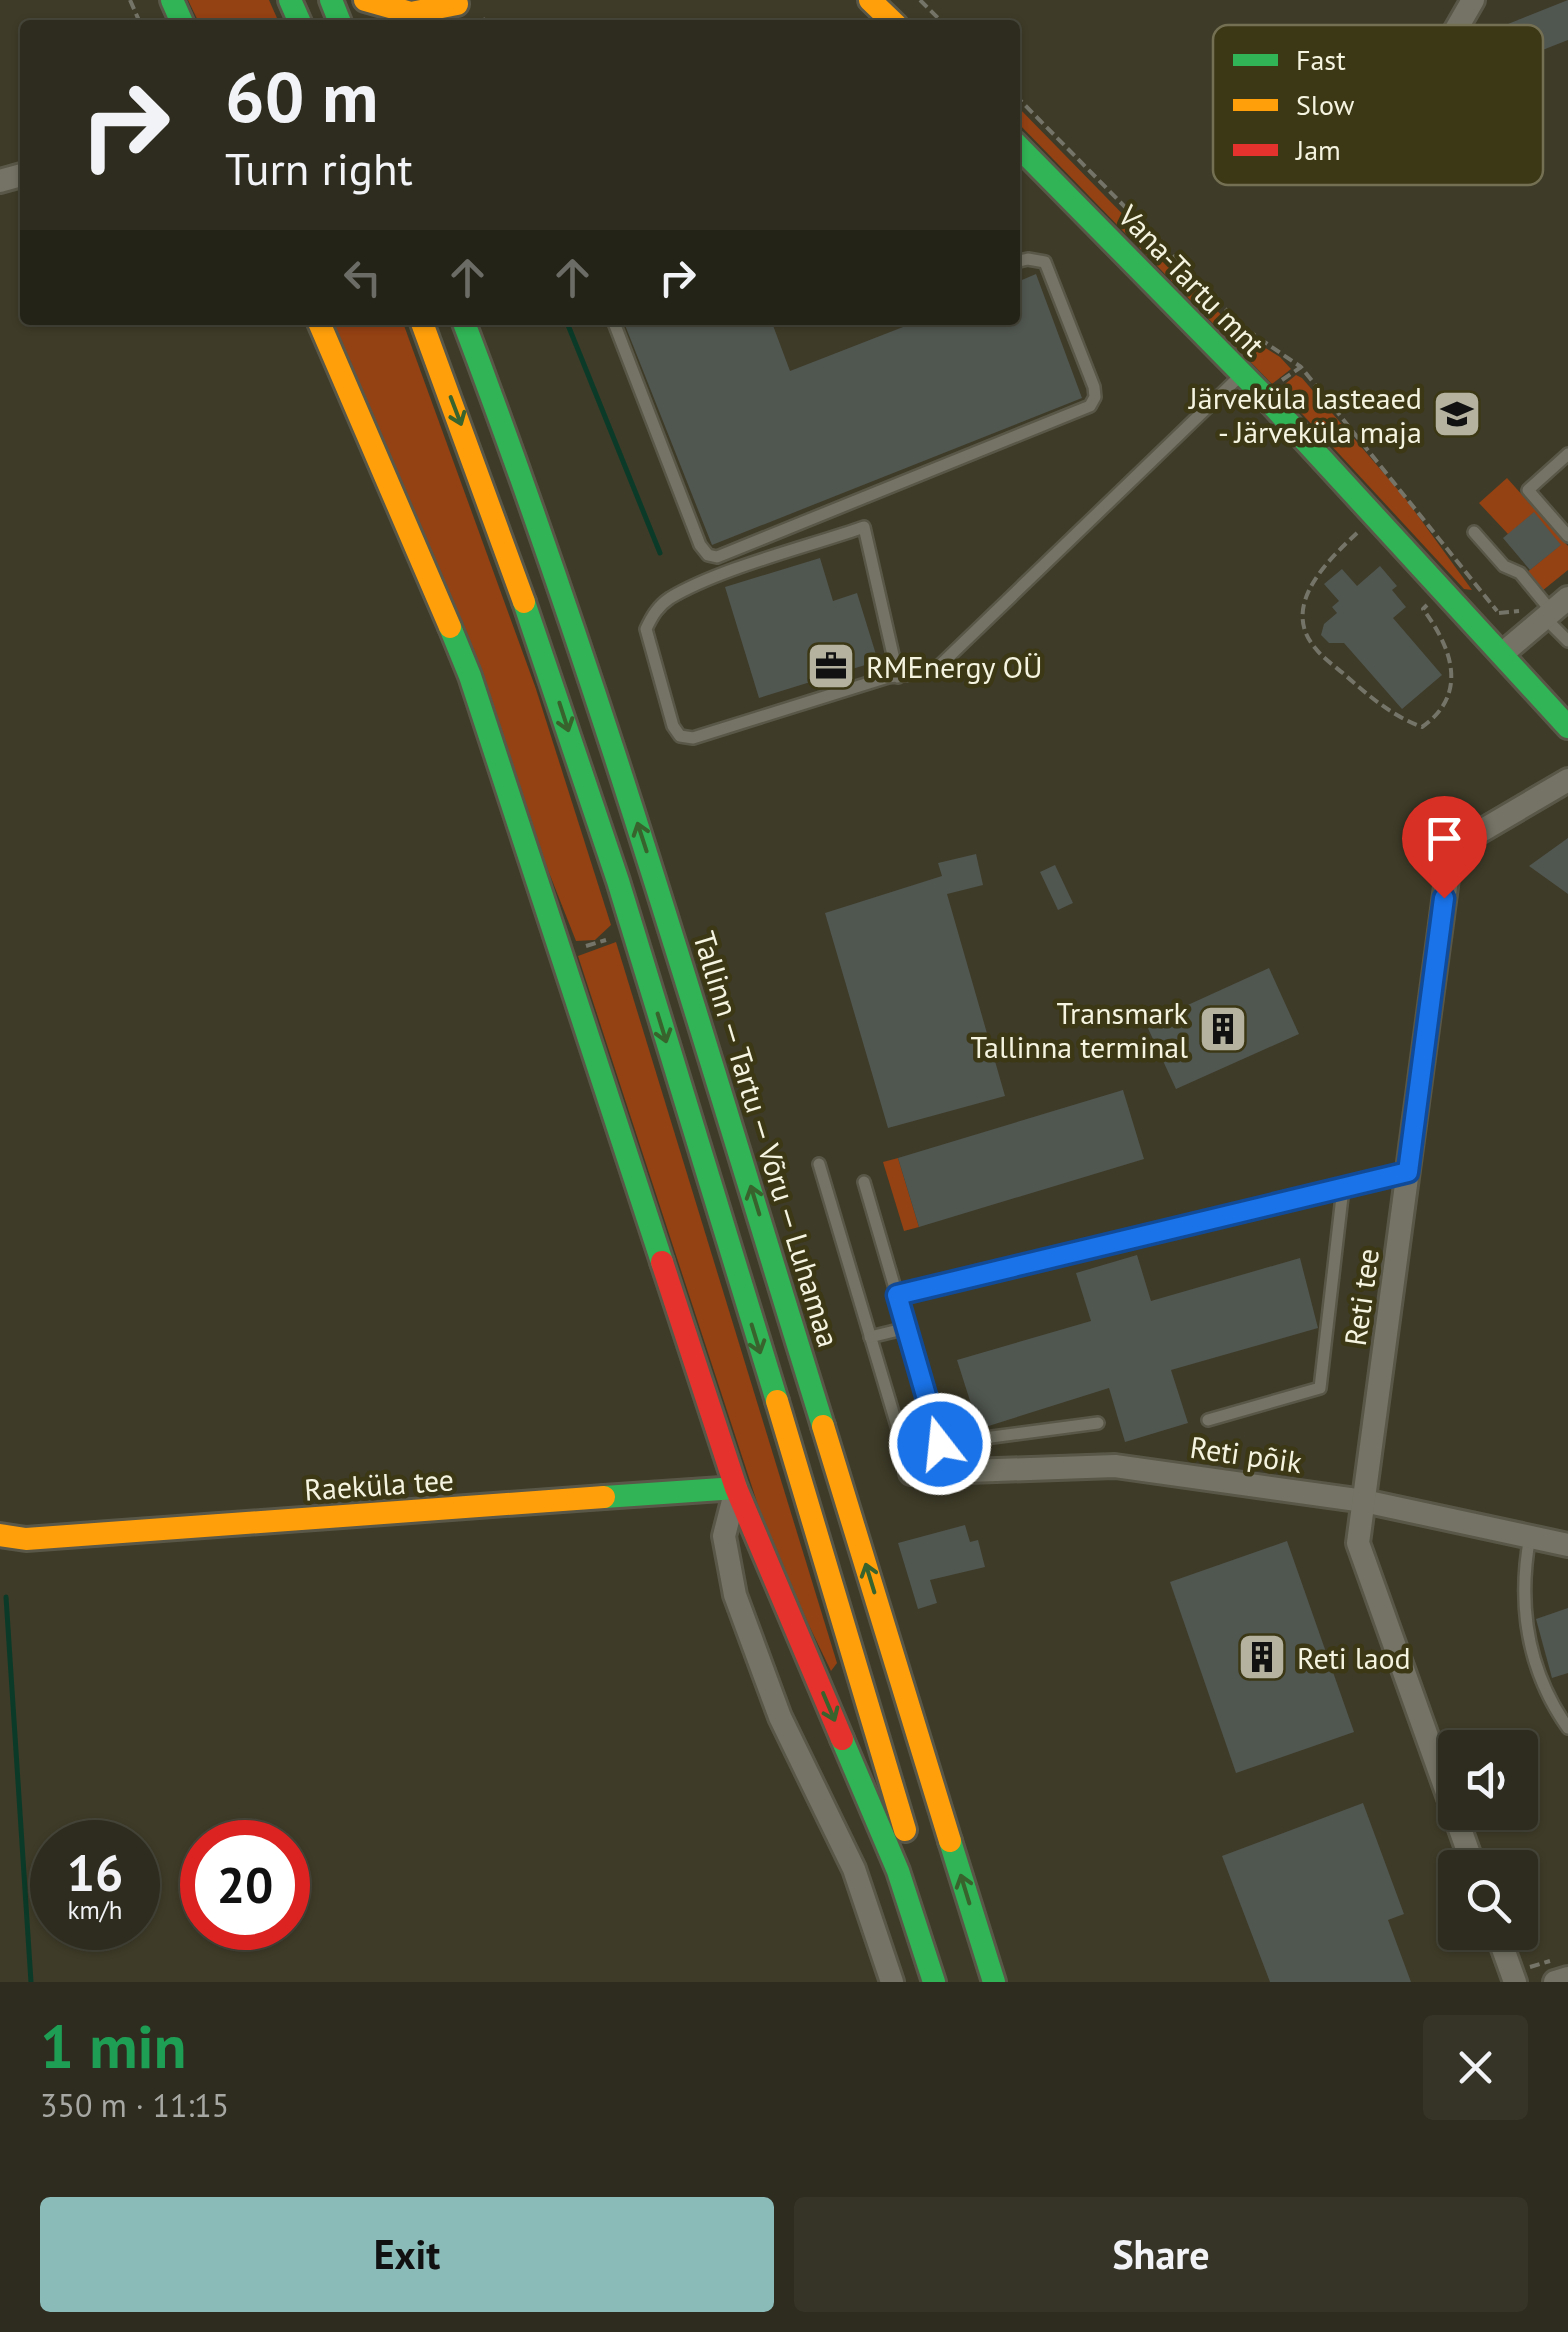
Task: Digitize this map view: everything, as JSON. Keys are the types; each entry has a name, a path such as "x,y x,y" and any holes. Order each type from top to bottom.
{"main road":[{"path":"365,0 404,15 428,14 460,2"},
{"path":"870,0 891,20"},
{"name":"Vana-Tartu mnt","path":"1020,148 1264,396 1568,727"},
{"path":"320,325 366,423 470,676 736,1488 898,1871 934,1982"},
{"path":"423,325 508,552 601,828 951,1982"},
{"name":"Tallinn — Tartu — Võru — Luhamaa","path":"465,325 535,509 672,930 994,1982"},
{"name":"Raeküla tee","path":"0,1546 26,1539 736,1488"},
{"name":"Raeküla tee","path":"0,1535 26,1539"}],"street":[{"path":"1459,25 1473,0"},
{"path":"1502,654 1555,609"},
{"name":"Reti tee","path":"1468,1850 1358,1543 1449,864 1459,844 1568,780"},
{"name":"Reti põik","path":"912,1473 1115,1466 1364,1501 1568,1545"},
{"path":"736,1488 724,1536 736,1595 780,1716 854,1870 892,1982"},
{"path":"1503,1950 1513,1978"},
{"path":"1555,1982 1568,1978"}],"lane":[{"path":"857,0 873,20"},
{"path":"890,0 909,20"},
{"path":"615,325 700,545 717,558 1090,406 1095,397 1094,387 1044,262 1020,262"},
{"path":"898,677 864,528 705,582 668,599 653,614 646,629 673,726 680,736 694,738 898,677 934,671 1242,374"},
{"path":"1567,533 1528,490 1568,454"},
{"path":"1474,532 1504,566 1520,572 1555,609 1568,641"},
{"path":"672,930 690,952"},
{"path":"721,1045 727,1110"},
{"path":"818,1164 912,1473"},
{"path":"897,1295 1408,1172"},
{"path":"864,1182 940,1444 1098,1423"},
{"path":"1208,1420 1320,1388 1343,1188"},
{"path":"870,1337 906,1328"},
{"path":"1530,1536 1524,1622 1545,1690 1568,1728"}],"path":[{"path":"920,0 940,20"},
{"path":"1020,101 1244,328 1301,367 1511,627"},
{"path":"1264,396 1301,367"},
{"path":"1376,516 1328,560 1306,592 1302,626 1314,648 1392,716 1422,727 1440,714 1452,673 1444,638 1423,608 1444,590"},
{"path":"1513,1978 1567,1955"}],"shaded area":[{"path":"188,0 269,0 278,20 198,20"},
{"path":"1020,109 1236,330 1280,357 1291,369 1272,384 1020,125"},
{"path":"333,325 404,325 536,689 611,925 595,940 576,941"},
{"path":"1296,375 1405,498 1472,590 1464,589 1279,389"},
{"path":"1507,478 1568,546 1568,570 1542,591 1526,573 1560,545 1508,534 1479,503"},
{"path":"616,942 837,1663 831,1671 773,1551 578,956"},
{"path":"898,1158 919,1227 904,1231 883,1162"}],"building":[{"path":"1568,0 1568,40 1543,50 1543,25 1506,25"},
{"path":"1036,274 1082,398 712,545 625,325 773,325 790,371 908,325 1020,325 1020,281"},
{"path":"1534,512 1561,545 1530,570 1503,538"},
{"path":"820,558 833,601 857,593 878,661 759,698 725,587"},
{"path":"1380,566 1397,586 1392,590 1406,607 1393,618 1442,675 1402,709 1344,643 1329,643 1321,635 1324,624 1337,613 1332,607 1339,601 1324,584 1342,569 1357,586"},
{"path":"1568,838 1568,894 1529,866"},
{"path":"976,854 983,885 947,894 1005,1096 888,1128 825,913 942,876 938,863"},
{"path":"1055,865 1073,903 1058,910 1040,872"},
{"name":"Transmark Tallinna terminal","path":"1269,968 1299,1034 1176,1089 1146,1024"},
{"path":"1123,1090 1144,1159 919,1227 898,1158"},
{"path":"1137,1255 1151,1301 1300,1258 1318,1328 1171,1370 1188,1423 1125,1442 1109,1388 979,1429 957,1360 1091,1321 1076,1273"},
{"path":"965,1525 970,1542 978,1540 985,1567 930,1580 937,1603 918,1609 898,1543"},
{"name":"Reti laod","path":"1287,1541 1354,1732 1236,1773 1170,1582"},
{"path":"1568,1608 1568,1673 1552,1678 1536,1619"},
{"path":"1363,1803 1404,1914 1388,1920 1411,1982 1270,1982 1222,1856"}],"waterway":[{"path":"568,325 660,553"},
{"path":"6,1597 31,1982"}],"traffic: fast":[{"path":"172,0 181,20"},
{"path":"290,0 299,20"},
{"path":"331,0 339,20"},
{"path":"1020,148 1264,396 1568,727"},
{"path":"465,325 607,732 823,1426"},
{"path":"524,602 618,881 777,1401"},
{"path":"450,627 470,676 662,1262"},
{"path":"604,1497 736,1488"},
{"path":"842,1739 898,1871 934,1982"},
{"path":"950,1841 994,1982"}],"traffic: slow":[{"path":"365,0 411,13 457,4"},
{"path":"870,0 891,20"},
{"path":"320,325 450,627"},
{"path":"423,325 524,602"},
{"path":"777,1401 905,1830"},
{"path":"823,1426 950,1841"},
{"path":"0,1535 26,1539 604,1497"}],"traffic: jam":[{"path":"662,1262 736,1488 842,1739"}],"place":[{"name":"Järveküla lasteaed - Järveküla maja","path":"1457,414"},
{"name":"RMEnergy OÜ","path":"831,666"},
{"name":"Transmark Tallinna terminal","path":"1223,1029"},
{"name":"Reti laod","path":"1262,1657"}],"route":[{"path":"940,1444 897,1295 1408,1172 1444,898"}]}
